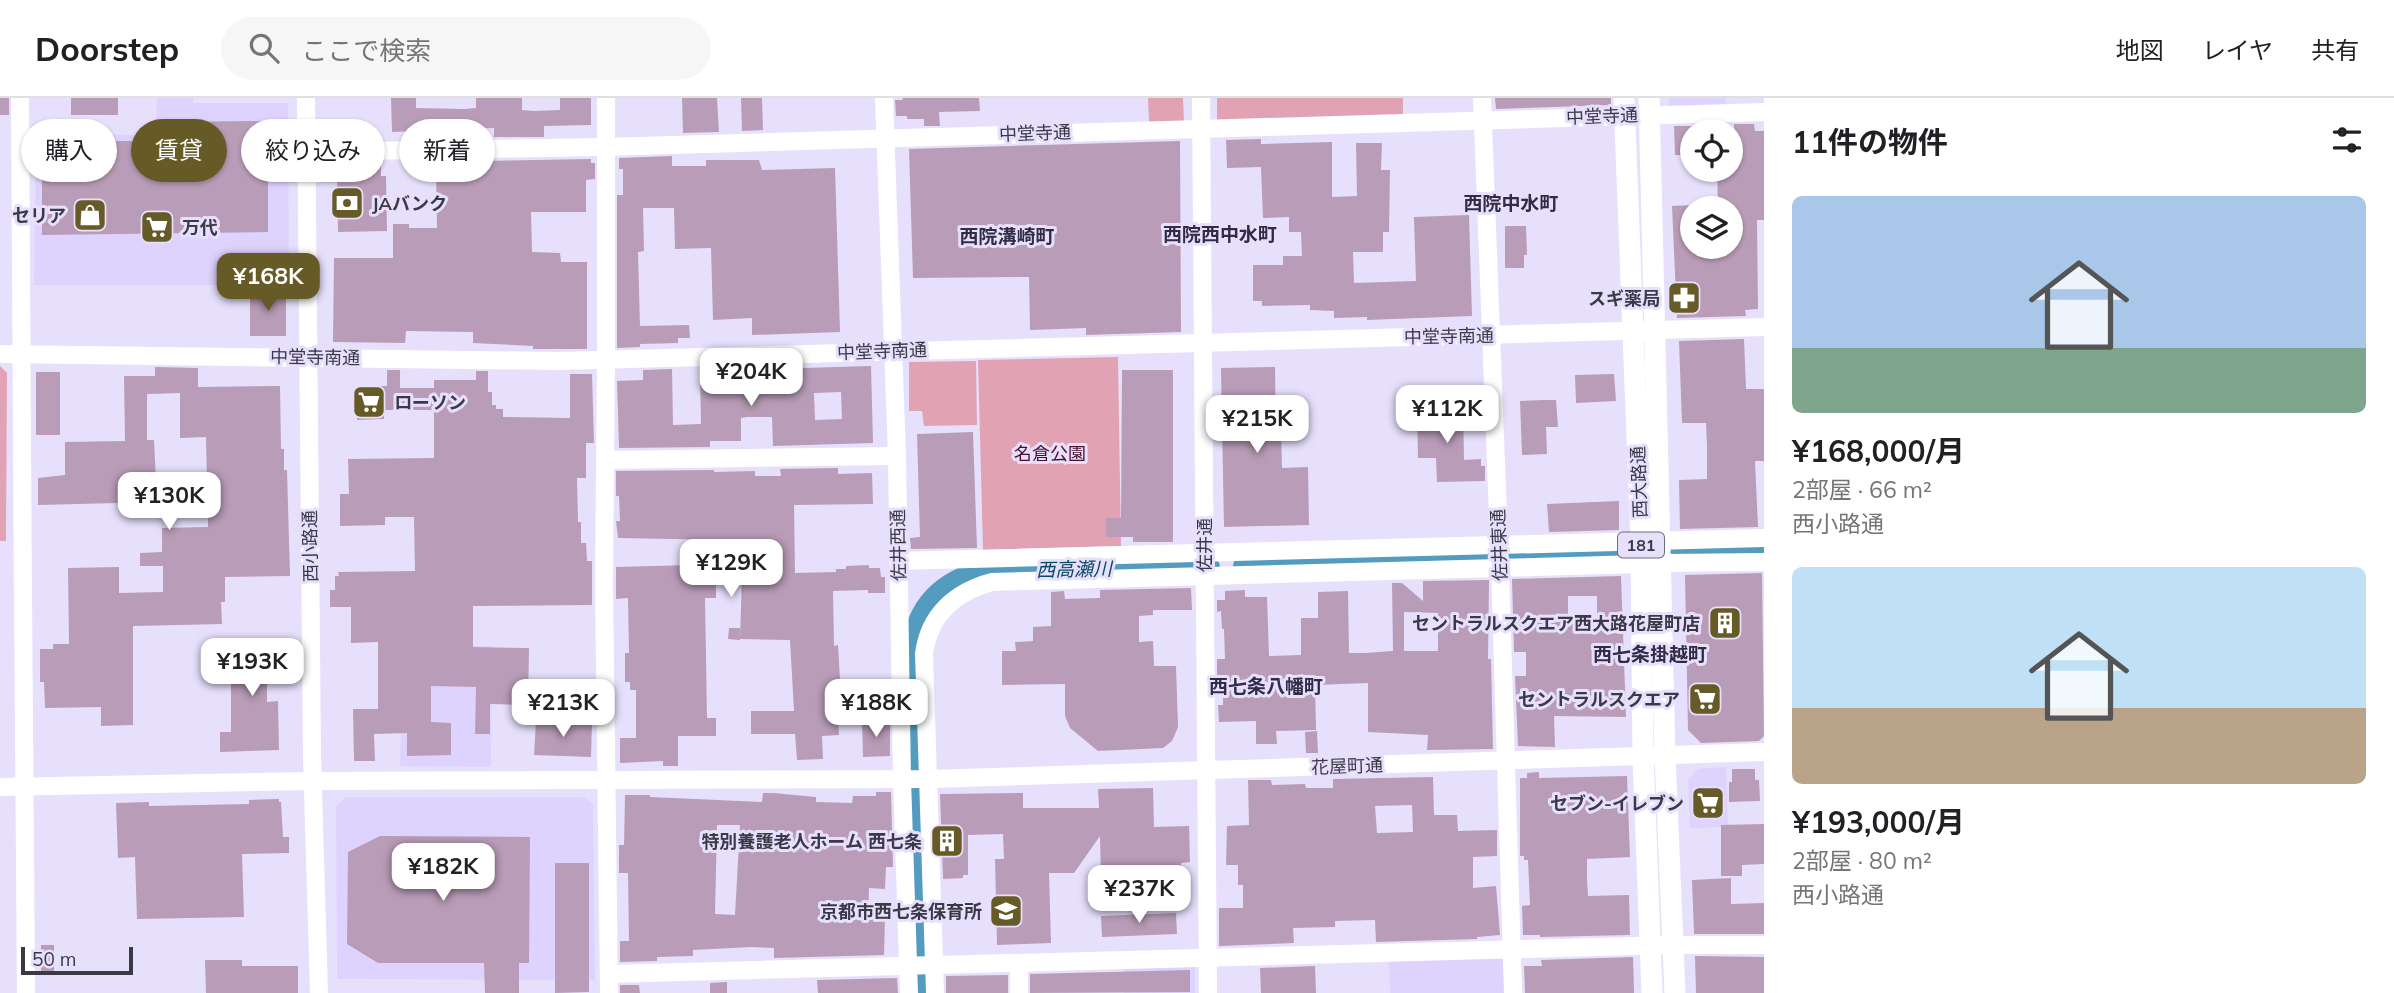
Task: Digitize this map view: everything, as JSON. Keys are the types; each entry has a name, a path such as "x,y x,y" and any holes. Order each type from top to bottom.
{"main road":[{"name":"西大路通","path":"1649,106 1656,332 1651,541 1654,756 1652,993"},
{"name":"西大路通","path":"1625,107 1633,332 1651,541"},
{"name":"西大路通","path":"1654,756 1673,945 1675,993"}],"street":[{"path":"20,98 26,993"},
{"name":"西小路通","path":"306,98 306,119"},
{"path":"606,98 604,584 609,993"},
{"name":"佐井西通","path":"884,98 897,456 898,561 917,779 909,993"},
{"name":"佐井通","path":"1201,98 1208,993"},
{"name":"佐井東通","path":"1482,98 1513,993"},
{"name":"中堂寺通","path":"385,151 605,147 1483,121 1649,106 1764,112"},
{"name":"西小路通","path":"306,182 312,781 319,993"},
{"name":"中堂寺南通","path":"0,354 559,360 1764,327"},
{"path":"605,460 897,456"},
{"path":"935,993 917,779 924,654 926,640 938,615 963,593 992,582 1499,545 1764,538"},
{"path":"898,561 1500,568 1764,562"},
{"name":"花屋町通","path":"0,788 312,781 917,779 1764,752"},
{"path":"610,974 1673,945 1764,945"},
{"path":"1018,964 1019,993"}],"shaded area":[{"path":"157,98 193,98 193,103 288,103 288,119 241,119 241,182 288,182 289,285 34,285 35,182 117,182 117,135 131,135 131,182 227,182 227,119 156,119"},
{"path":"1669,98 1726,98 1725,107 1669,108"},
{"path":"403,646 492,646 491,767 400,766"},
{"name":"セブン-イレブン","path":"1726,767 1728,827 1690,828 1688,780 1698,769"},
{"path":"346,797 584,797 593,804 595,980 337,979 336,806"},
{"path":"1501,955 1508,962 1509,993 1390,993 1389,958"},
{"path":"1195,964 1195,993 1124,993 1124,965"}],"green space":[{"path":"1148,98 1183,98 1184,122 1149,122"},
{"path":"1217,98 1403,98 1403,116 1217,121"},
{"name":"名倉公園","path":"1118,357 1121,546 983,550 978,360"},
{"path":"976,361 977,425 924,426 922,411 909,411 909,362"},
{"path":"0,366 7,373 6,541 0,541"}],"building":[{"path":"0,98 9,98 9,115 0,115"},
{"path":"71,98 118,98 118,115 71,115"},
{"path":"391,98 416,98 416,108 465,109 476,108 476,98 522,98 522,110 534,111 560,110 560,98 591,98 591,125 544,126 544,137 495,137 495,119 399,119 399,132 392,132"},
{"path":"682,98 717,98 719,132 683,133"},
{"path":"741,98 762,98 763,130 742,131"},
{"path":"902,98 979,98 980,111 939,112 940,126 924,126 924,119 896,116 895,100 903,100"},
{"path":"1495,98 1611,98 1611,105 1496,109"},
{"path":"227,121 241,121 241,182 268,182 268,232 42,235 42,182 117,182 117,141 131,141 131,182 227,182"},
{"path":"1743,124 1754,124 1755,131 1764,131 1764,220 1757,220 1758,309 1745,310 1746,316 1677,318 1672,206 1680,206 1680,259 1743,259 1743,196 1718,196 1717,182 1743,182"},
{"path":"1674,126 1680,126 1680,155 1675,155"},
{"path":"1261,139 1261,144 1332,142 1332,197 1357,196 1356,143 1382,143 1381,170 1390,170 1389,232 1383,232 1383,252 1353,252 1354,283 1416,281 1414,217 1469,215 1472,316 1367,320 1367,317 1334,318 1334,311 1310,310 1310,305 1262,306 1262,301 1253,301 1253,265 1283,265 1283,256 1302,256 1301,232 1289,232 1289,217 1263,218 1261,167 1227,168 1226,140"},
{"path":"1180,141 1181,332 1086,335 1086,328 1030,330 1029,277 913,278 909,149"},
{"path":"672,156 672,166 706,166 706,160 759,160 762,170 835,168 840,332 752,335 752,318 713,320 711,248 675,249 674,208 643,208 644,251 638,252 640,326 689,325 690,338 678,338 678,343 640,344 640,347 617,348 617,195 623,195 623,169 619,169 619,158"},
{"path":"591,159 591,163 595,163 595,179 586,180 586,212 531,212 532,252 560,253 561,262 587,262 587,349 533,349 533,346 473,343 473,332 406,331 405,343 333,342 334,258 393,258 393,224 409,224 409,228 437,228 436,182 495,182 495,161"},
{"path":"386,176 387,231 338,232 337,182 385,182"},
{"path":"1505,226 1526,226 1527,255 1524,255 1524,268 1505,268"},
{"path":"250,290 286,290 286,336 250,336"},
{"path":"1744,339 1746,389 1764,389 1764,461 1755,461 1758,527 1680,529 1679,480 1707,479 1707,446 1706,423 1682,423 1679,341"},
{"path":"871,366 873,443 773,446 772,417 747,417 741,418 741,441 710,441 710,447 619,448 617,381 643,380 643,370 672,369 673,425 701,424 700,368 712,368 712,371 747,371 747,375 771,375 770,369","holes":["841,392 842,419 815,420 814,393"]},
{"path":"155,367 198,368 198,387 280,386 281,449 284,449 284,470 287,470 290,576 225,577 225,602 221,602 222,624 133,626 133,725 101,726 101,707 45,708 44,682 40,682 40,649 53,649 53,644 69,644 68,568 119,567 119,593 163,592 163,566 140,566 140,553 162,552 162,528 208,527 206,437 180,438 180,393 147,394 147,440 154,440 157,502 38,505 38,478 65,475 65,442 125,441 124,376 155,376"},
{"path":"1275,367 1276,431 1281,431 1282,468 1308,467 1309,525 1224,527 1221,368"},
{"path":"387,370 400,370 400,388 434,388 434,380 476,380 476,371 488,371 488,392 492,392 492,405 496,405 496,409 503,409 503,417 570,418 570,374 592,374 594,443 586,443 586,478 577,478 581,543 586,543 587,561 592,561 592,605 473,606 473,647 529,648 528,705 490,704 490,734 475,734 476,687 431,686 431,722 451,723 451,755 407,756 407,733 374,734 375,761 354,761 353,709 378,709 378,642 351,643 351,607 330,607 330,590 335,590 335,576 339,576 338,572 415,571 414,517 385,517 385,525 340,526 340,494 349,494 348,459 434,458 434,410 384,410 384,419 357,420 357,386 387,386"},
{"path":"1122,370 1173,370 1173,542 1133,542 1133,537 1106,537 1106,518 1121,518"},
{"path":"36,372 60,372 60,435 36,435"},
{"path":"1614,374 1616,401 1576,403 1575,375"},
{"path":"1556,400 1558,427 1546,427 1547,454 1522,455 1520,401"},
{"path":"1463,407 1464,460 1481,459 1481,466 1485,466 1485,481 1437,482 1436,458 1418,458 1417,408"},
{"path":"973,432 977,548 911,549 910,538 920,537 917,434"},
{"path":"838,468 838,474 872,473 873,504 794,505 795,573 836,572 836,569 846,569 846,566 869,565 869,568 880,568 881,577 885,577 885,593 868,593 868,590 833,591 834,646 838,645 841,697 837,697 839,735 822,736 823,759 797,760 795,734 751,734 751,711 794,711 790,640 740,639 742,576 716,576 716,598 705,598 707,718 716,718 716,736 678,736 678,766 663,766 663,761 620,763 620,738 636,738 636,690 630,690 630,682 625,682 625,653 629,653 628,598 616,599 616,567 729,564 728,540 618,538 616,521 620,521 616,471 755,471 755,476 781,476 780,469"},
{"path":"1619,501 1619,530 1549,532 1547,504"},
{"name":"セントラルスクエア西大路花屋町店","path":"1762,573 1764,736 1759,741 1701,743 1688,730 1685,575"},
{"path":"1621,576 1626,717 1554,716 1555,747 1518,746 1515,676 1526,676 1526,652 1514,652 1512,579","holes":["1568,596 1597,596 1597,618 1568,618"]},
{"path":"1489,580 1488,659 1491,659 1493,749 1427,750 1428,735 1368,732 1368,683 1315,685 1316,730 1276,731 1277,744 1256,744 1256,721 1219,722 1218,705 1223,705 1223,682 1217,683 1217,659 1225,659 1224,629 1221,611 1217,612 1217,600 1225,600 1225,591 1245,590 1245,597 1267,597 1269,656 1301,655 1301,618 1318,618 1318,592 1348,591 1349,653 1365,653 1393,651 1392,583 1402,583 1423,601 1423,581","holes":["1404,612 1438,613 1438,651 1404,651"]},
{"path":"1191,588 1192,610 1153,610 1153,615 1139,616 1139,642 1153,641 1154,666 1176,666 1178,727 1172,741 1163,748 1098,751 1070,728 1065,716 1065,684 1002,685 1002,651 1016,651 1015,642 1033,641 1033,627 1051,626 1051,592 1064,591 1065,599 1100,598 1100,590"},
{"path":"729,628 740,628 740,640 728,639"},
{"path":"275,639 276,679 267,679 267,702 278,701 279,750 220,752 220,732 231,732 231,640"},
{"path":"536,721 592,723 591,757 534,755"},
{"path":"862,722 890,722 890,756 863,757"},
{"path":"1317,731 1318,753 1306,753 1305,732"},
{"path":"1732,769 1755,769 1755,780 1759,780 1760,801 1729,802"},
{"path":"1539,772 1539,778 1627,776 1630,857 1587,859 1587,879 1588,896 1629,895 1630,935 1523,935 1522,906 1530,905 1528,860 1520,856 1520,778 1527,778 1527,773"},
{"path":"1433,777 1434,815 1457,815 1458,831 1497,830 1497,856 1473,857 1473,888 1496,886 1500,935 1477,939 1376,942 1375,920 1335,921 1335,927 1293,928 1294,943 1219,946 1219,908 1243,908 1243,885 1238,885 1238,865 1226,865 1227,826 1249,825 1248,780 1271,780 1272,785 1305,784 1306,788 1333,788 1333,779","holes":["1412,805 1413,832 1377,833 1375,806"]},
{"path":"1153,788 1154,827 1189,826 1190,862 1181,863 1181,883 1162,883 1162,879 1101,880 1100,836 1074,873 1049,873 1051,943 997,945 995,859 1004,859 1003,834 968,835 968,875 963,875 963,878 943,879 940,794 1023,793 1023,808 1099,808 1098,789"},
{"path":"876,792 891,792 893,867 886,867 885,889 869,888 868,918 885,918 884,955 774,958 774,948 751,947 693,950 693,956 620,962 620,941 629,941 628,873 619,873 619,845 624,845 625,795 762,802 763,793 773,793 816,797 816,802 852,803 853,796 876,796","holes":["717,825 740,825 735,915 715,914"]},
{"path":"279,799 283,837 289,837 289,853 242,854 244,917 137,919 135,857 118,858 116,803 149,802 149,806 249,804 249,800"},
{"path":"1764,824 1764,864 1742,865 1742,876 1721,876 1721,825"},
{"path":"380,836 530,837 529,963 519,963 519,993 485,993 484,963 378,963 347,944 348,852"},
{"path":"555,863 589,863 589,992 555,993"},
{"path":"1731,878 1731,904 1764,903 1764,934 1694,934 1692,880"},
{"path":"1176,913 1177,934 1102,937 1101,916"},
{"path":"41,945 54,945 54,971 41,971"},
{"path":"1695,956 1764,957 1764,993 1696,993"},
{"path":"1633,957 1634,993 1525,993 1524,966 1542,966 1541,960"},
{"path":"205,960 242,960 242,966 298,966 298,993 206,993"},
{"path":"1315,966 1316,993 1261,993 1260,968"},
{"path":"1190,970 1190,992 1030,993 1030,974"},
{"path":"1008,975 1008,993 946,993 946,976"},
{"path":"897,978 898,993 818,993 817,980"},
{"path":"727,982 727,993 710,993 710,983"},
{"path":"620,985 639,985 640,993 620,993"}],"waterway":[{"name":"西高瀬川","path":"1683,553 1764,551"},
{"name":"西高瀬川","path":"1246,567 1428,559 1618,556"},
{"name":"西高瀬川","path":"1042,571 1053,563"},
{"name":"西高瀬川","path":"923,993 914,659 915,643 924,615 941,594 982,573 1207,568"}],"place":[{"name":"JAバンク","path":"347,203"},
{"name":"セリア","path":"90,215"},
{"name":"万代","path":"157,227"},
{"name":"スギ薬局","path":"1684,298"},
{"name":"ローソン","path":"369,402"},
{"name":"セントラルスクエア西大路花屋町店","path":"1725,623"},
{"name":"セントラルスクエア","path":"1705,699"},
{"name":"セブン-イレブン","path":"1708,803"},
{"name":"特別養護老人ホーム 西七条","path":"947,841"},
{"name":"京都市西七条保育所","path":"1006,911"}],"district":[{"name":"西院中水町","path":"1511,203"},
{"name":"西院西中水町","path":"1220,234"},
{"name":"西院溝崎町","path":"1007,236"},
{"name":"西七条掛越町","path":"1650,654"},
{"name":"西七条八幡町","path":"1266,686"}]}
